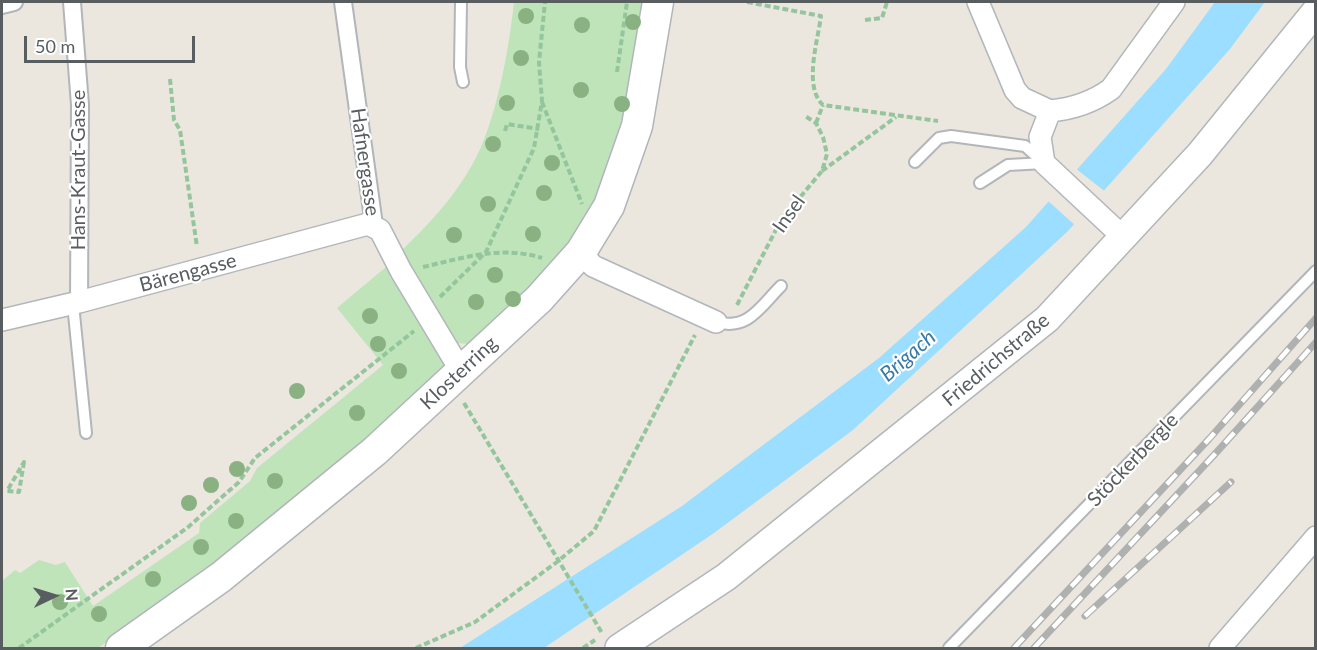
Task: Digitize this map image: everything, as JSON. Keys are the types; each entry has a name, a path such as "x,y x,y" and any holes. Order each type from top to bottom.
{"main road":[{"name":"Klosterring","path":"121,648 221,577 460,383 580,252 609,206 637,126 658,2"}],"street":[{"path":"2,5 14,2"},
{"name":"Hans-Kraut-Gasse","path":"72,2 80,105 76,303"},
{"name":"Hafnergasse","path":"343,2 374,225 380,230 460,383"},
{"path":"978,2 1015,90 1022,98 1050,111 1098,99 1111,89 1174,2"},
{"name":"Friedrichstraße","path":"611,642 726,577 1038,327 1117,231 1200,154 1316,11"},
{"path":"1050,111 1040,137 1049,167 1117,231"},
{"name":"Bärengasse","path":"2,320 76,303 374,225"},
{"path":"580,252 593,266 707,325"},
{"path":"1220,648 1316,537"}],"lane":[{"path":"461,2 460,67 464,82"},
{"path":"915,162 939,138 951,136 1025,146 1049,167"},
{"path":"980,183 1008,165 1049,167"},
{"name":"Stöckerbergle","path":"949,648 1316,271"},
{"path":"707,325 731,326 746,322 781,286"},
{"path":"76,303 86,433"}],"path":[{"path":"433,304 486,252 530,158 538,129 542,101 540,62 545,2"},
{"path":"616,80 627,2"},
{"path":"747,2 821,15 812,86 816,98 823,105 941,121"},
{"path":"865,20 882,18 887,2"},
{"path":"170,79 174,120 180,130 201,269"},
{"path":"542,101 582,205 585,200"},
{"path":"816,123 823,105"},
{"path":"805,116 816,123 823,136 827,154 822,171"},
{"name":"Insel","path":"736,307 781,220 822,171 883,124 897,116"},
{"path":"505,131 507,124 538,129"},
{"path":"533,265 547,250"},
{"path":"401,271 486,252 526,254 548,262"},
{"path":"416,648 475,622 557,562 594,531 707,325"},
{"path":"19,648 188,528 239,482 255,458 418,328"},
{"path":"460,383 557,562 611,642 582,648"},
{"path":"24,462 19,492 7,491 18,472 24,462"}],"green space":[{"path":"514,2 646,2 632,99 597,207 546,278 468,344 458,343 399,253 448,201 465,177 480,148 495,108 509,42"},
{"path":"386,267 415,309 448,367 366,442 215,565 98,648 2,648 2,581 15,570 20,573 39,560 56,565 65,562 93,606 199,533 200,523 250,481 257,468 383,365 337,308"}],"water":[{"name":"Brigach","path":"1215,2 1265,2 1230,49 1068,231 853,430 714,533 544,648 460,648 682,506 879,358 1026,227 1166,69"}],"pier":[{"path":"1075,168 1107,193 1076,226 1047,200"}],"railway":[{"path":"1014,648 1209,439 1316,318"},
{"path":"1034,648 1316,342"},
{"path":"1085,616 1231,482"}]}
